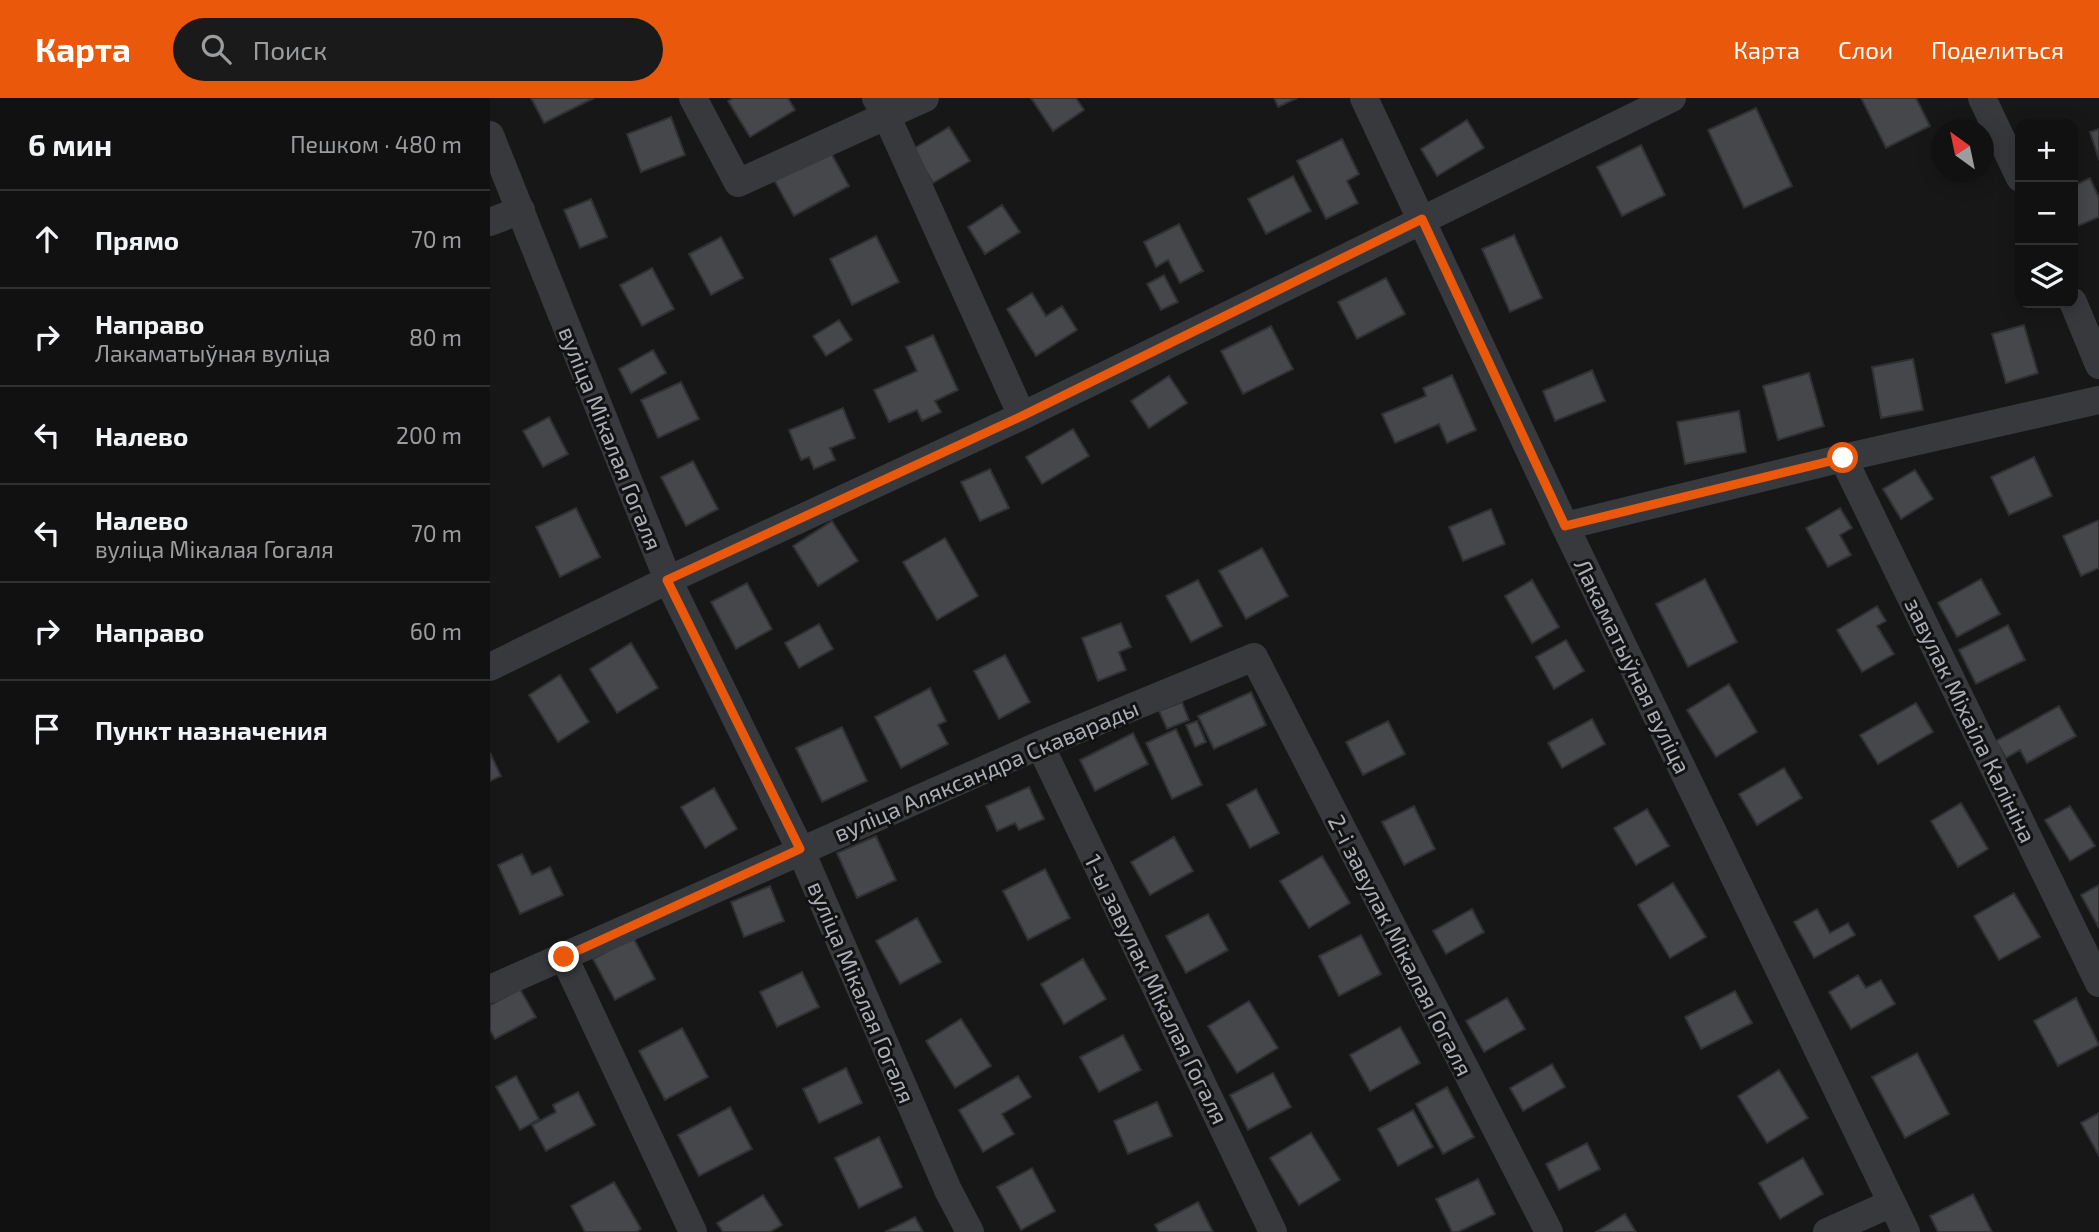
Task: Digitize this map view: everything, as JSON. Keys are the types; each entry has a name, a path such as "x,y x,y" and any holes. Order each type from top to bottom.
{"street":[{"path":"693,98 738,183 882,107 926,98"},
{"name":"Лакаматыўная вуліца","path":"1364,98 1565,526 1906,1232"},
{"path":"1982,98 2015,167"},
{"path":"490,667 667,580 1022,416 1654,102"},
{"path":"882,107 1022,416"},
{"name":"вуліца Мікалая Гогаля","path":"490,135 667,580 800,849 948,1190 970,1232"},
{"path":"490,222 521,210"},
{"path":"2075,308 2099,365"},
{"path":"1565,526 1843,458 2099,400"},
{"name":"завулак Міхаіла Калініна","path":"1843,458 2099,983"},
{"name":"вуліца Аляксандра Скаварады","path":"490,989 800,849 1040,745 1254,657"},
{"name":"2-і завулак Мікалая Гогаля","path":"1254,657 1549,1232"},
{"name":"1-ы завулак Мікалая Гогаля","path":"1040,745 1273,1232"},
{"path":"564,957 694,1232"},
{"path":"1827,1232 1892,1203"}],"building":[{"path":"531,98 594,98 544,123"},
{"path":"733,98 788,98 795,110 750,137 728,101"},
{"path":"1031,98 1076,98 1084,110 1053,131"},
{"path":"1274,98 1297,98 1278,107"},
{"path":"1861,98 1916,98 1930,126 1886,148"},
{"path":"1756,108 1792,186 1744,208 1708,130"},
{"path":"671,117 685,155 641,172 627,134"},
{"path":"1467,120 1484,148 1437,176 1421,149"},
{"path":"949,127 970,161 933,183 913,149"},
{"path":"2099,129 2099,160 2090,132"},
{"path":"1342,139 1359,174 1347,181 1358,203 1326,219 1297,161"},
{"path":"1641,145 1665,195 1622,216 1597,167"},
{"path":"829,149 849,186 794,216 774,180"},
{"path":"1293,176 1311,211 1266,234 1248,199"},
{"path":"2090,178 2099,198 2099,217 2078,226 2078,184"},
{"path":"591,199 607,237 580,248 564,210"},
{"path":"1002,205 1020,232 985,254 968,227"},
{"path":"1179,224 1203,271 1180,283 1168,260 1156,267 1144,242"},
{"path":"1514,235 1542,298 1510,312 1482,249"},
{"path":"876,236 899,282 852,305 830,259"},
{"path":"721,237 743,278 711,295 689,254"},
{"path":"652,268 674,309 642,326 620,285"},
{"path":"1164,275 1178,302 1161,310 1147,284"},
{"path":"1386,278 1405,314 1357,339 1338,302"},
{"path":"1032,293 1046,316 1062,306 1077,330 1036,356 1007,309"},
{"path":"839,320 852,340 826,356 813,336"},
{"path":"2024,325 2038,373 2006,383 1992,334"},
{"path":"1271,326 1293,369 1243,394 1221,351"},
{"path":"933,335 958,390 935,401 941,412 922,421 917,410 889,422 874,390 917,371 906,347"},
{"path":"653,350 666,373 631,393 619,369"},
{"path":"1913,359 1923,410 1881,418 1872,367"},
{"path":"1592,370 1605,401 1555,421 1543,391"},
{"path":"1809,373 1824,426 1778,440 1763,386"},
{"path":"1452,375 1476,430 1447,443 1439,424 1395,443 1382,414 1426,396 1423,388"},
{"path":"1169,376 1187,403 1149,428 1131,401"},
{"path":"681,382 699,419 658,438 641,400"},
{"path":"843,408 855,438 830,448 835,460 814,469 809,457 801,460 789,430"},
{"path":"1739,411 1746,452 1685,464 1677,422"},
{"path":"549,417 568,454 543,467 523,431"},
{"path":"1073,429 1089,456 1042,484 1026,457"},
{"path":"2034,457 2052,496 2009,515 1991,477"},
{"path":"693,461 718,509 686,526 661,477"},
{"path":"990,469 1009,508 980,521 961,482"},
{"path":"1915,470 1933,499 1901,519 1883,489"},
{"path":"576,508 600,557 560,577 536,527"},
{"path":"1840,508 1852,528 1840,535 1851,555 1828,567 1806,528"},
{"path":"1491,509 1505,544 1463,561 1449,527"},
{"path":"2099,520 2099,568 2081,576 2063,536"},
{"path":"832,521 858,561 818,586 793,546"},
{"path":"945,538 978,596 937,620 903,562"},
{"path":"1262,548 1288,596 1246,619 1219,571"},
{"path":"1705,579 1737,642 1688,667 1656,604"},
{"path":"1981,579 2000,614 1957,637 1938,603"},
{"path":"1198,580 1222,626 1191,642 1166,596"},
{"path":"1532,580 1559,627 1532,643 1505,596"},
{"path":"747,583 772,629 736,649 711,602"},
{"path":"1877,606 1886,621 1877,626 1894,654 1862,672 1837,630"},
{"path":"1121,623 1131,647 1119,652 1126,670 1098,681 1082,638"},
{"path":"819,624 833,649 799,668 785,643"},
{"path":"2008,625 2025,660 1976,684 1959,650"},
{"path":"1566,640 1584,671 1554,689 1536,657"},
{"path":"631,643 658,688 617,713 590,669"},
{"path":"1005,655 1030,702 999,719 974,671"},
{"path":"560,675 589,722 558,742 529,695"},
{"path":"1729,684 1757,732 1716,757 1687,710"},
{"path":"930,688 946,721 938,725 948,744 901,768 875,717"},
{"path":"1251,692 1266,725 1214,749 1198,716"},
{"path":"1182,702 1189,720 1167,729 1159,711"},
{"path":"1916,703 1933,732 1878,764 1860,735"},
{"path":"2059,706 2076,736 2027,763 2020,750 2006,758 1996,741"},
{"path":"1592,719 1605,744 1562,768 1548,743"},
{"path":"1197,721 1206,742 1195,747 1186,725"},
{"path":"1388,721 1405,754 1363,775 1346,742"},
{"path":"842,727 867,781 822,802 796,748"},
{"path":"1176,729 1202,785 1172,799 1146,743"},
{"path":"1133,733 1148,764 1095,791 1080,760"},
{"path":"490,753 501,776 490,781"},
{"path":"1784,768 1802,798 1757,825 1739,794"},
{"path":"1029,787 1044,819 1019,830 1015,823 997,831 986,806"},
{"path":"714,788 737,829 705,848 681,807"},
{"path":"1256,789 1279,833 1250,848 1227,805"},
{"path":"1961,803 1988,849 1958,867 1931,821"},
{"path":"1414,806 1435,849 1404,865 1382,822"},
{"path":"2070,806 2095,846 2070,861 2045,820"},
{"path":"1647,809 1669,846 1636,865 1614,828"},
{"path":"876,836 896,880 857,898 837,853"},
{"path":"1174,837 1193,871 1150,895 1131,862"},
{"path":"522,854 532,875 550,867 563,895 520,914 498,865"},
{"path":"1322,856 1350,903 1309,928 1280,881"},
{"path":"1045,869 1070,918 1028,940 1003,891"},
{"path":"1673,883 1706,937 1670,958 1638,905"},
{"path":"2099,885 2099,928 2081,895"},
{"path":"770,886 784,921 744,937 731,902"},
{"path":"2014,893 2040,937 1999,960 1974,916"},
{"path":"1472,909 1484,932 1446,954 1433,931"},
{"path":"1817,909 1830,933 1848,923 1855,935 1814,958 1794,922"},
{"path":"1208,914 1228,950 1186,973 1166,936"},
{"path":"917,918 941,962 900,984 876,941"},
{"path":"1361,935 1381,974 1339,996 1319,956"},
{"path":"633,937 655,979 615,1000 593,959"},
{"path":"1083,959 1106,999 1064,1024 1041,984"},
{"path":"802,972 819,1007 777,1027 760,992"},
{"path":"1858,975 1866,988 1881,980 1895,1004 1851,1029 1829,992"},
{"path":"520,989 536,1017 495,1039 490,1030 490,1005"},
{"path":"1735,991 1752,1023 1701,1049 1685,1017"},
{"path":"1507,998 1525,1029 1484,1052 1466,1021"},
{"path":"2076,998 2099,1045 2058,1066 2034,1021"},
{"path":"1249,1001 1278,1048 1237,1073 1208,1026"},
{"path":"961,1019 991,1066 955,1088 926,1041"},
{"path":"1400,1027 1420,1063 1370,1091 1350,1055"},
{"path":"682,1028 708,1077 665,1100 639,1051"},
{"path":"1123,1035 1141,1070 1099,1092 1080,1057"},
{"path":"1917,1053 1949,1114 1905,1138 1872,1077"},
{"path":"1552,1064 1565,1087 1523,1111 1510,1088"},
{"path":"846,1068 862,1103 819,1123 803,1089"},
{"path":"1779,1070 1808,1118 1767,1143 1738,1096"},
{"path":"1273,1073 1291,1107 1248,1130 1230,1095"},
{"path":"516,1076 539,1119 520,1130 496,1087"},
{"path":"1018,1076 1031,1097 1002,1114 1014,1134 983,1152 959,1110"},
{"path":"1447,1087 1474,1137 1443,1154 1416,1104"},
{"path":"578,1092 595,1125 546,1151 532,1125 556,1112 553,1105"},
{"path":"1157,1102 1172,1136 1128,1154 1114,1121"},
{"path":"730,1107 752,1149 699,1176 678,1135"},
{"path":"1413,1110 1433,1147 1398,1166 1378,1129"},
{"path":"2099,1113 2099,1156 2081,1123"},
{"path":"1311,1133 1340,1180 1299,1205 1270,1158"},
{"path":"879,1137 902,1187 859,1208 835,1158"},
{"path":"1587,1143 1600,1169 1559,1190 1546,1164"},
{"path":"1803,1158 1823,1194 1780,1219 1759,1183"},
{"path":"1032,1168 1055,1211 1021,1230 997,1187"},
{"path":"1478,1179 1495,1214 1458,1232 1452,1232 1436,1199"},
{"path":"614,1182 641,1229 636,1232 585,1232 571,1206"},
{"path":"1973,1194 1992,1232 1938,1232 1930,1216"},
{"path":"763,1195 782,1225 770,1232 723,1232 717,1223"},
{"path":"1198,1202 1213,1232 1159,1232 1155,1225"},
{"path":"1625,1214 1636,1232 1596,1232"},
{"path":"915,1217 923,1232 885,1232"}],"route":[{"path":"564,957 800,849 667,580 1022,416 1422,219 1565,526 1843,458"}]}
